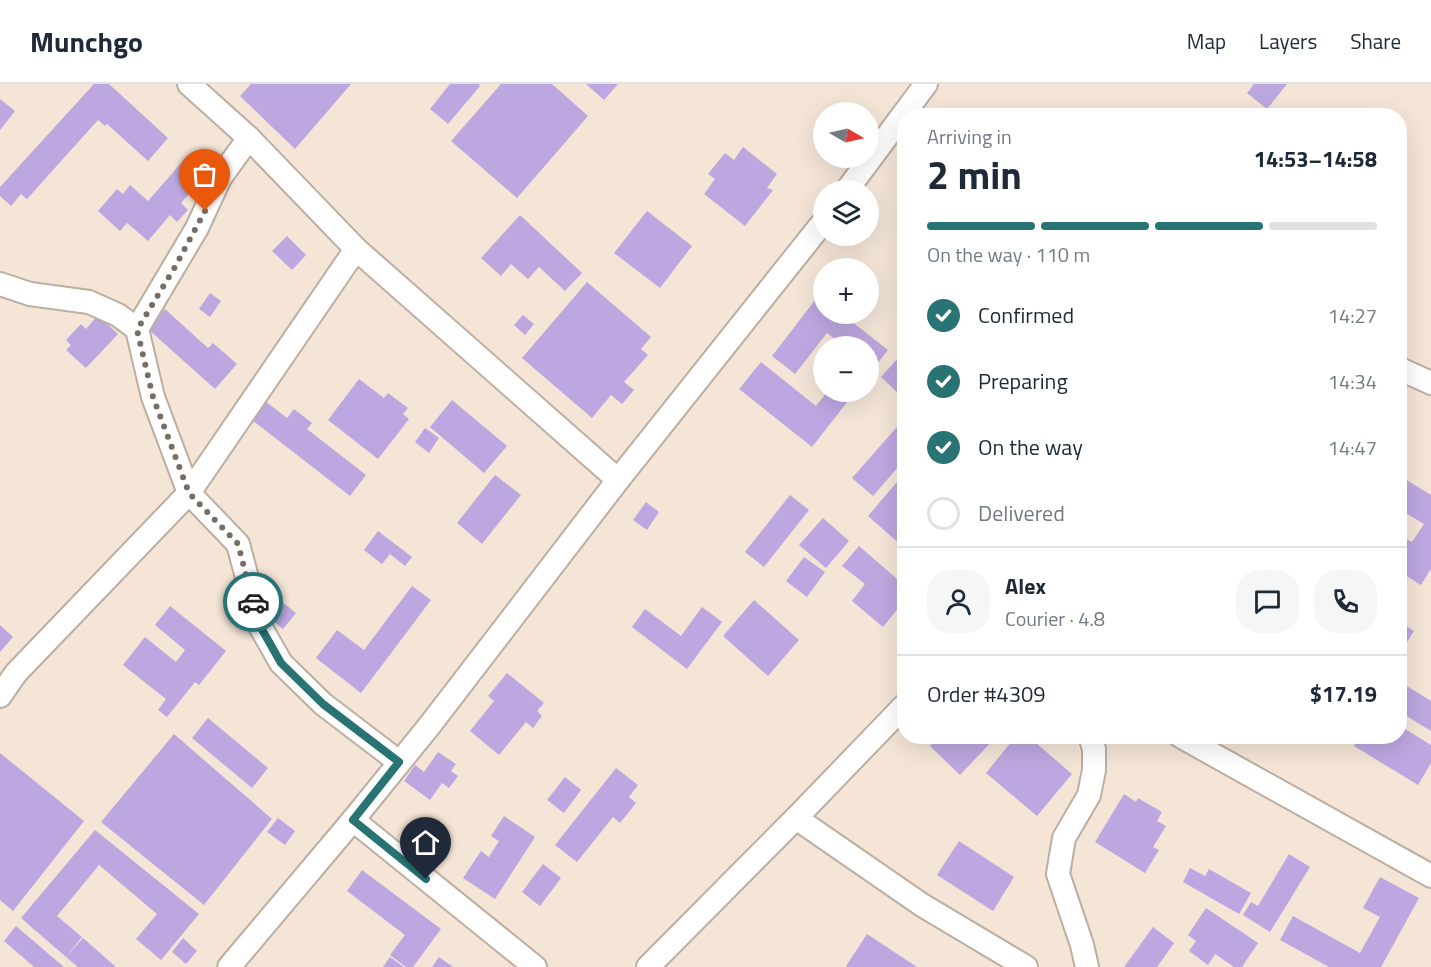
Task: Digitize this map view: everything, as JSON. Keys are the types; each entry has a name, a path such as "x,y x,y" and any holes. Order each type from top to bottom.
{"street":[{"path":"189,84 249,138 356,249 618,480"},
{"path":"912,108 927,84"},
{"path":"856,180 897,132"},
{"path":"137,330 197,228 220,178 249,138"},
{"path":"229,967 430,725 618,480 813,235"},
{"path":"0,696 16,673 189,493 356,249"},
{"path":"0,284 30,294 89,302 118,315 137,330 153,397 189,493 238,544 260,626 281,663 323,704 399,762"},
{"path":"1407,372 1431,383"},
{"path":"648,967 897,713"},
{"path":"1088,967 1058,874 1064,838 1089,795 1094,770 1092,744"},
{"path":"1213,744 1431,876"},
{"path":"796,818 922,905 1026,967"},
{"path":"353,820 535,967"}],"building":[{"path":"94,84 109,84 168,138 148,161 107,124 105,126 98,120 27,199 21,194 11,206 0,196 0,187"},
{"path":"251,84 351,84 295,149 240,96"},
{"path":"450,84 479,84 480,86 448,124 430,109"},
{"path":"501,84 552,84 588,116 517,198 451,141"},
{"path":"586,84 618,84 604,100"},
{"path":"1254,84 1287,84 1268,108 1247,93"},
{"path":"0,99 15,111 0,130"},
{"path":"743,147 777,174 767,188 773,190 745,226 704,194 715,179 708,174 725,153 734,160"},
{"path":"188,155 208,173 181,203 188,210 177,222 170,215 148,241 127,223 120,231 98,211 117,189 123,194 130,185 148,201"},
{"path":"647,211 692,246 660,288 614,253"},
{"path":"520,215 582,273 565,291 539,267 528,279 511,264 501,276 481,258"},
{"path":"287,236 306,255 292,270 272,251"},
{"path":"587,282 651,337 641,349 648,355 624,382 634,390 622,404 611,395 592,418 522,358"},
{"path":"210,293 221,301 210,317 199,309"},
{"path":"813,303 813,324 855,324 870,336 831,336 827,333 825,336 813,336 813,351 795,374 772,356"},
{"path":"165,309 208,348 213,343 237,364 215,389 148,329"},
{"path":"98,315 118,334 86,368 66,350 71,345 66,340 81,324 86,329"},
{"path":"523,315 534,324 525,335 514,325"},
{"path":"879,343 888,350 879,361"},
{"path":"897,359 897,392 881,377"},
{"path":"761,362 816,406 819,402 847,402 812,447 739,389"},
{"path":"359,379 384,398 388,393 408,408 403,414 409,419 378,459 328,420"},
{"path":"261,398 287,418 294,409 312,423 307,429 366,475 350,496 247,416"},
{"path":"452,400 507,446 484,473 430,427"},
{"path":"897,427 897,468 873,496 852,478"},
{"path":"425,428 439,438 429,453 415,442"},
{"path":"495,475 521,495 482,544 457,523"},
{"path":"1407,480 1431,495 1431,569 1421,585 1407,576 1407,539 1412,542 1424,524 1407,514"},
{"path":"897,482 897,541 868,516"},
{"path":"790,495 809,510 764,567 745,552"},
{"path":"646,502 659,512 647,530 633,520"},
{"path":"823,518 849,541 826,568 799,545"},
{"path":"378,531 412,557 405,566 390,554 382,564 364,550"},
{"path":"859,546 897,579 897,610 883,627 852,601 865,584 842,566"},
{"path":"804,557 825,572 807,597 786,581"},
{"path":"412,586 431,600 361,693 316,658 337,630 364,650"},
{"path":"754,600 799,640 768,676 723,636"},
{"path":"282,602 296,613 283,629 269,618"},
{"path":"170,606 226,651 199,685 195,682 167,717 158,710 166,699 123,665 145,637 176,662 185,650 155,625"},
{"path":"702,607 722,622 687,669 632,627 645,609 681,636"},
{"path":"0,625 13,637 0,652"},
{"path":"1407,626 1414,631 1407,642"},
{"path":"507,673 544,703 537,711 542,716 533,728 526,722 499,755 470,731 494,701 488,696"},
{"path":"1407,686 1431,701 1431,731 1407,716"},
{"path":"208,718 268,768 252,788 192,738"},
{"path":"1407,730 1431,745 1431,763 1418,785 1354,746 1355,744 1407,744"},
{"path":"174,734 272,819 204,905 101,822"},
{"path":"932,744 989,744 960,775 930,746"},
{"path":"1010,744 1037,744 1072,774 1037,816 986,773"},
{"path":"438,752 456,764 451,771 458,776 449,788 442,783 430,800 404,781 415,765 424,772"},
{"path":"0,753 84,821 13,911 0,900"},
{"path":"616,768 638,785 629,797 636,803 620,823 613,817 577,862 555,845"},
{"path":"565,777 581,790 564,813 547,800"},
{"path":"1124,794 1136,802 1138,798 1162,812 1157,821 1166,826 1153,847 1159,850 1145,873 1095,842"},
{"path":"504,816 535,837 495,899 463,878 481,851 489,857 499,841 491,836"},
{"path":"278,818 295,831 285,845 267,832"},
{"path":"95,830 199,914 161,960 136,939 157,914 99,865 57,916 82,937 66,957 21,918"},
{"path":"959,841 1014,877 993,911 937,875"},
{"path":"1289,854 1310,867 1270,932 1243,915 1251,902 1258,906"},
{"path":"543,864 561,878 540,906 522,892"},
{"path":"1190,868 1205,876 1209,869 1251,893 1239,914 1183,882"},
{"path":"362,870 441,929 413,967 406,967 390,955 405,935 347,891"},
{"path":"1380,877 1419,898 1381,967 1329,967 1280,940 1293,916 1360,953 1380,917 1363,908"},
{"path":"1206,908 1258,943 1242,967 1234,967 1215,954 1208,965 1189,951 1196,941 1188,935"},
{"path":"16,926 64,967 34,967 4,941"},
{"path":"1153,927 1174,943 1157,967 1124,967"},
{"path":"867,934 917,967 846,966"},
{"path":"83,938 116,967 78,967 66,957"},
{"path":"183,938 197,951 186,964 172,952"},
{"path":"390,957 404,967 383,967"},
{"path":"439,957 453,967 432,967"}],"way so far":[{"path":"205,211 137,330 153,397 189,493 238,544 253,602"}],"route":[{"path":"253,602 260,626 281,663 323,704 399,762 353,820 426,879"}]}
